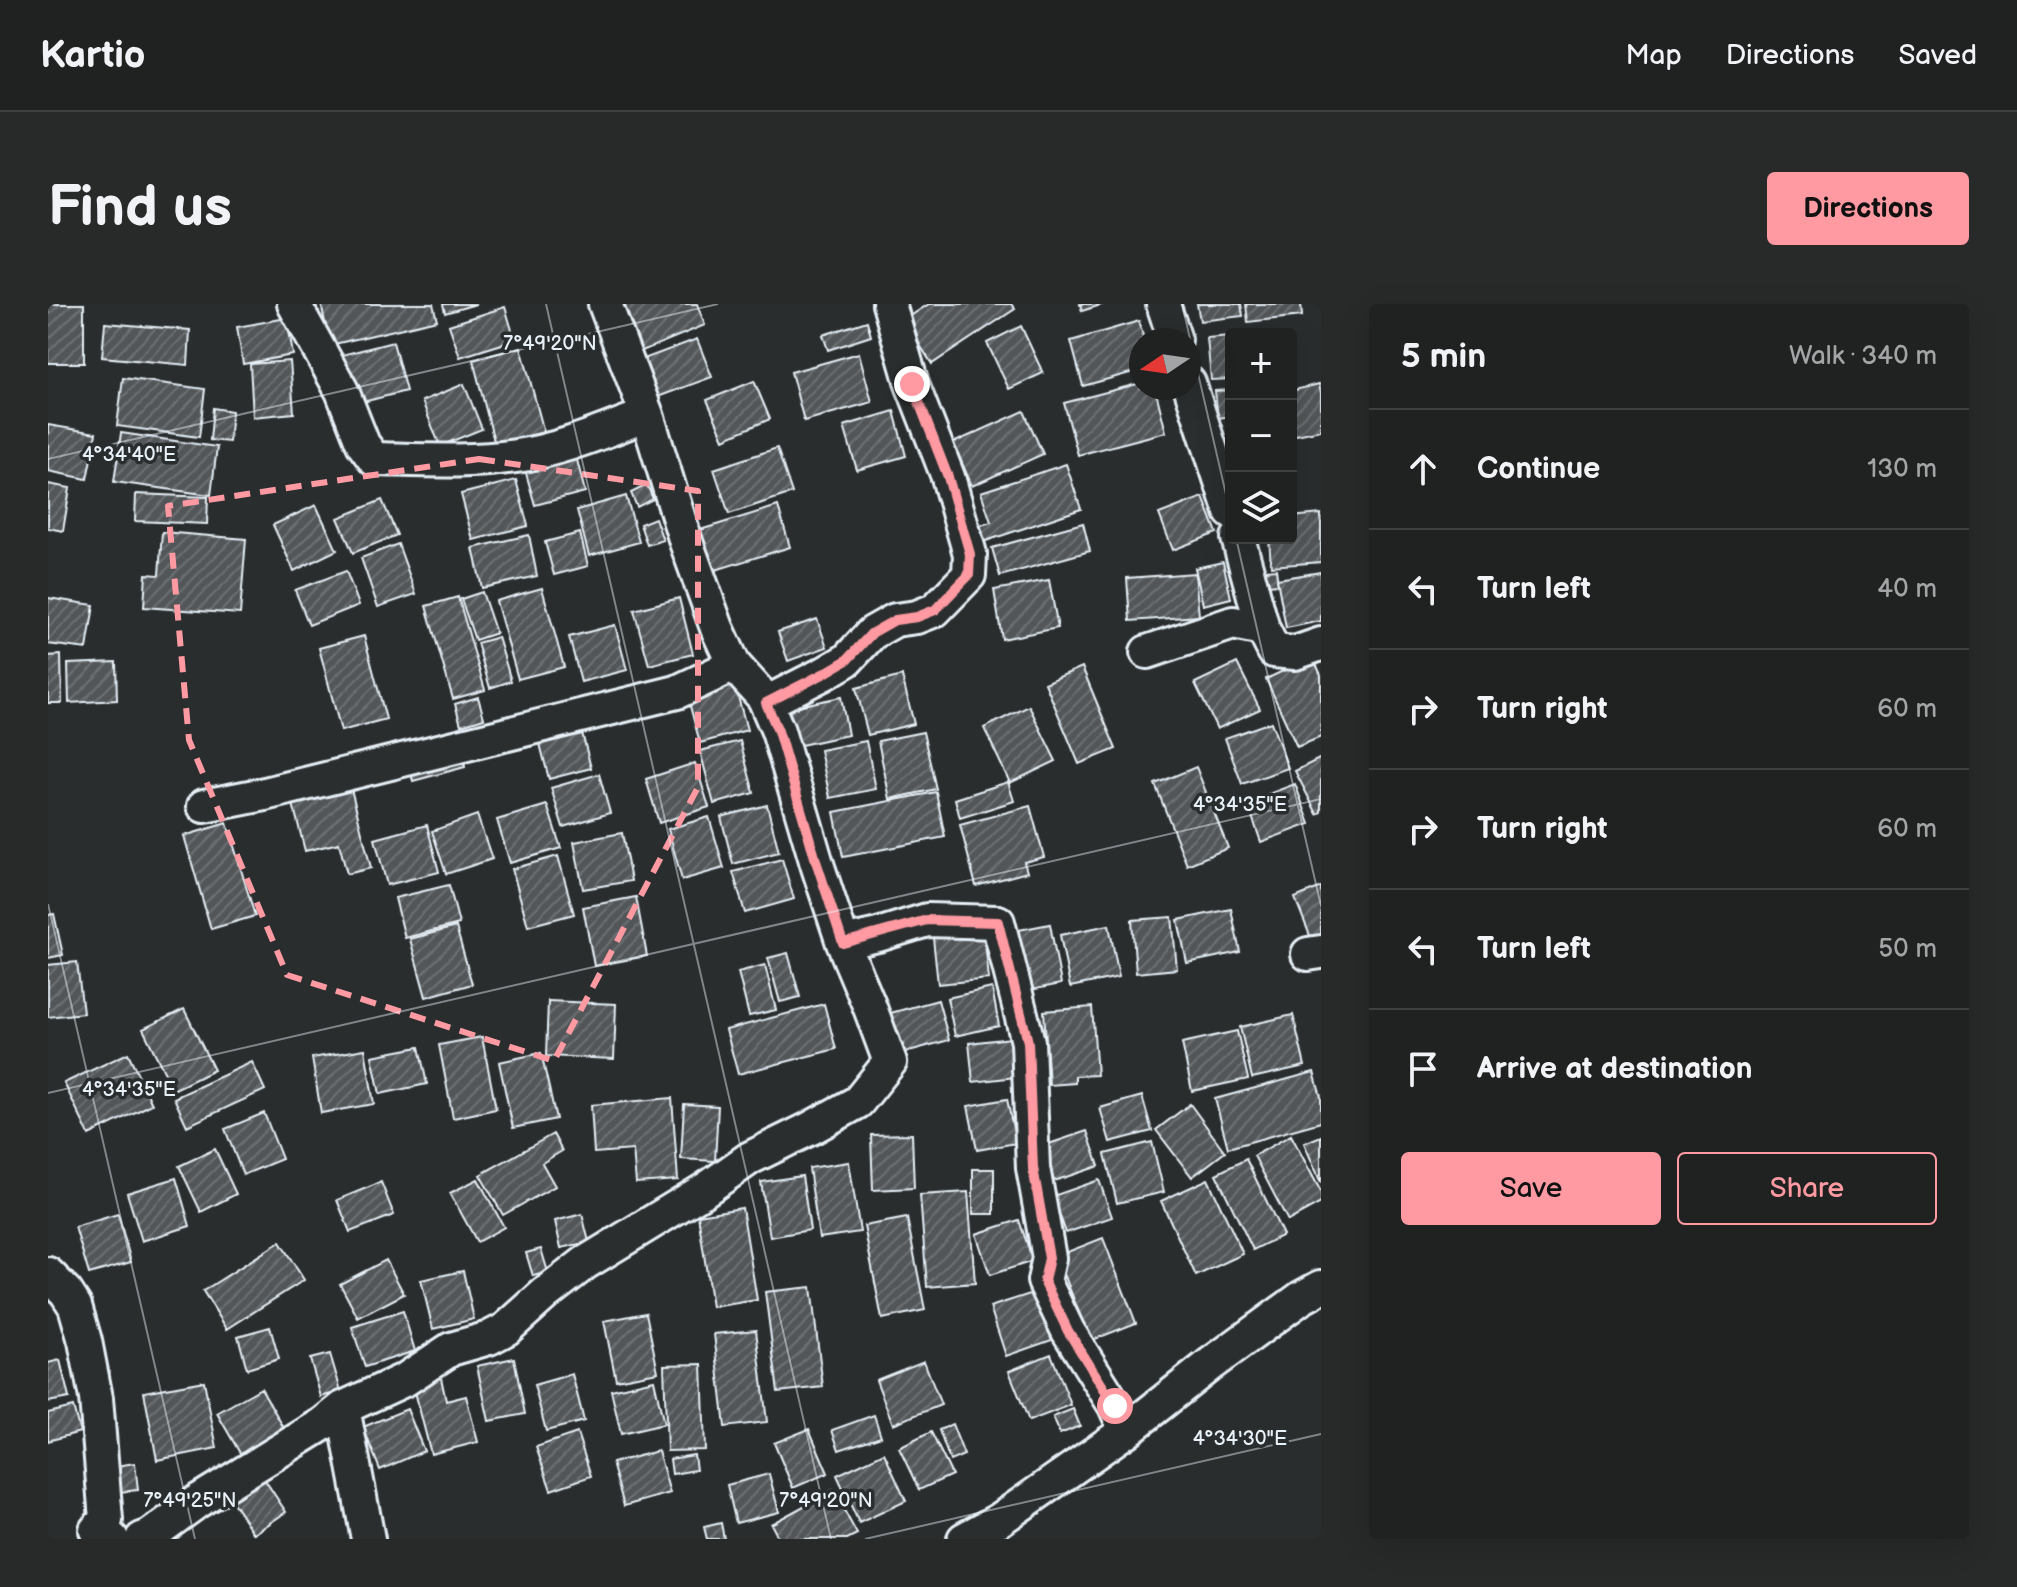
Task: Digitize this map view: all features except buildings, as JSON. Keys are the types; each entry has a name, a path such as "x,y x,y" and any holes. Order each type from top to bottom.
{"street":[{"path":"294,304 342,391 363,444 374,459 448,461 518,456 574,442 647,415"},
{"path":"142,1539 323,1424 343,1408 406,1379 451,1349 489,1338 506,1329 585,1263 706,1189 750,1158 858,1102 890,1062 843,943 778,731 766,703 734,665 717,628 686,542 647,415 605,304"},
{"path":"766,703 847,660 872,633 895,620 917,617 935,610 969,575 970,554 948,477 912,384 889,304"},
{"path":"1163,304 1171,328"},
{"path":"1195,400 1225,494"},
{"path":"1240,544 1263,629 1274,651 1295,653 1321,644"},
{"path":"1147,652 1233,623 1263,629"},
{"path":"204,806 265,794 677,692 734,665"},
{"path":"843,943 927,920 998,922 1028,1042 1033,1168 1049,1258 1044,1281 1068,1331 1115,1406 1126,1431"},
{"path":"48,1274 75,1306 91,1369 106,1520 101,1536"},
{"path":"964,1539 999,1520 1126,1431 1275,1316 1321,1287"},
{"path":"343,1408 368,1539"}],"highlighted area":[{"path":"479,459 698,491 698,787 554,1061 287,975 189,740 168,506"}],"route":[{"path":"912,384 948,477 970,554 969,575 935,610 917,617 895,620 872,633 847,660 766,703 788,762 843,943 927,920 998,922 1028,1042 1033,1168 1049,1258 1044,1281 1068,1331 1115,1406"}]}
